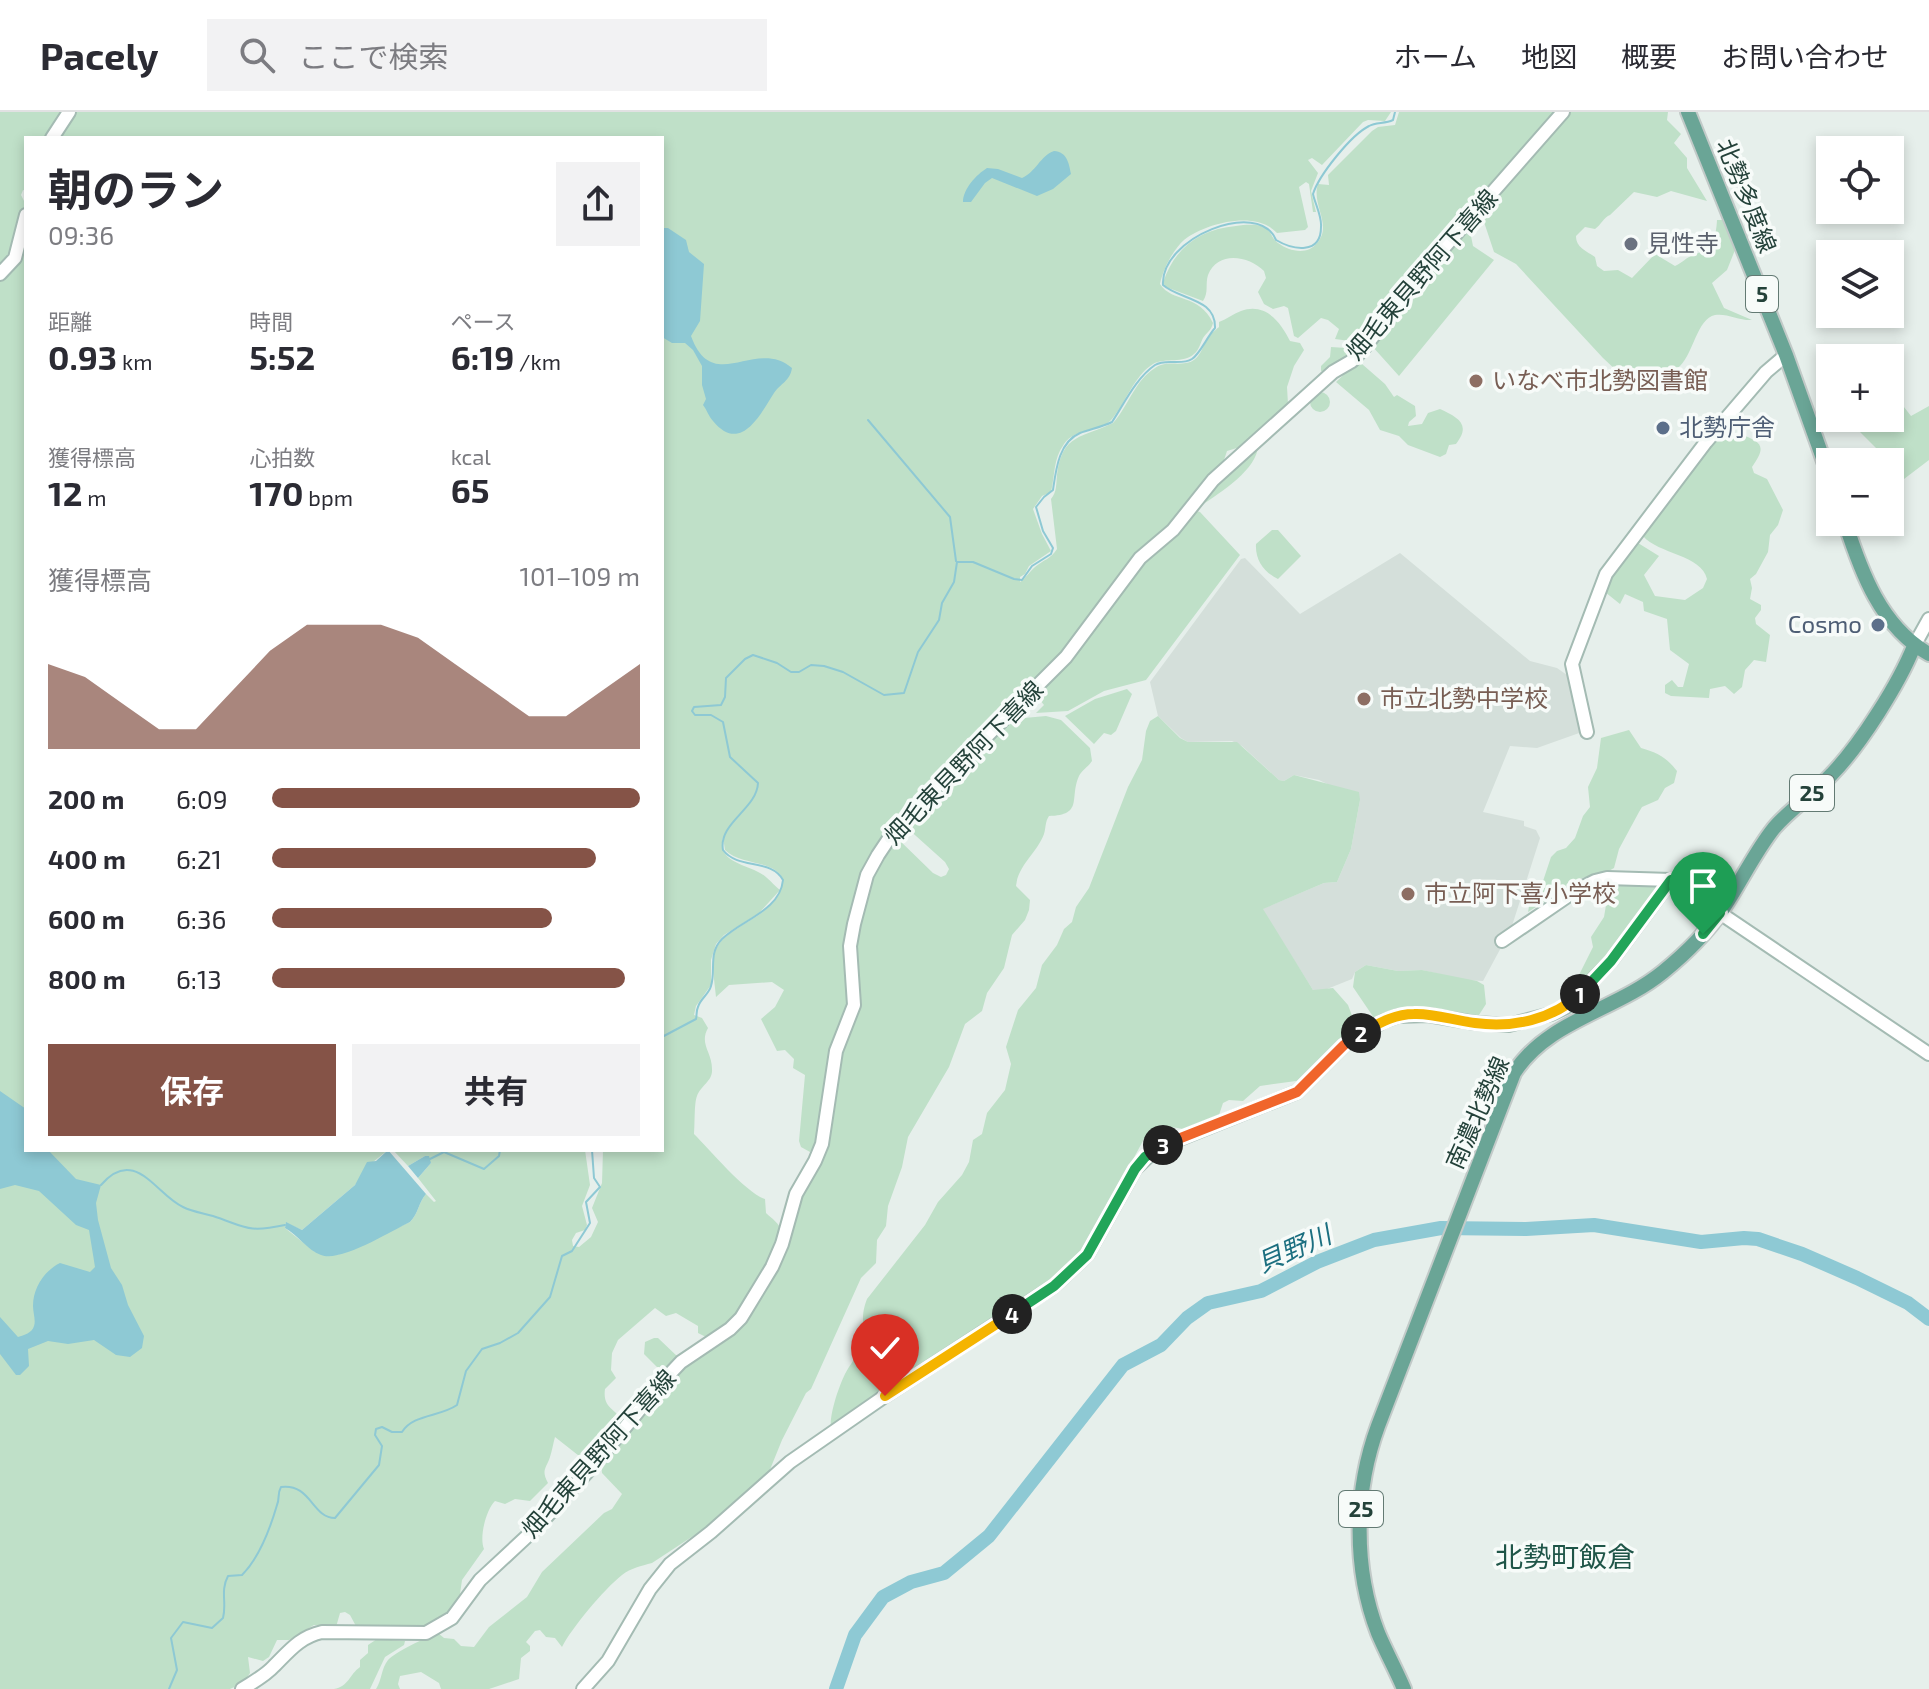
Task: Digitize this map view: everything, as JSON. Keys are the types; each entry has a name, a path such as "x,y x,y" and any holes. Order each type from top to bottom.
{"main road":[{"name":"北勢多度線","path":"1688,112 1786,355 1819,448"},
{"path":"1850,536 1875,600 1914,646 1929,654"},
{"name":"南濃北勢線","path":"1404,1689 1378,1632 1367,1594 1361,1552 1360,1505 1373,1440 1508,1086 1528,1055 1557,1030 1621,1000 1663,973 1691,947 1720,913 1774,828 1831,775 1861,739 1914,646"}],"street":[{"path":"53,136 69,112"},
{"name":"畑毛東貝野阿下喜線","path":"242,1689 263,1676 294,1644 308,1635 322,1632 426,1633 452,1618 480,1580 537,1527 681,1362 741,1318 772,1267 796,1194 822,1144 836,1051 854,1005 850,946 854,924 867,875 886,843 918,805 1066,657 1140,558 1173,530 1213,480 1333,372 1358,354 1427,267 1563,112"},
{"path":"0,274 15,258 24,223"},
{"path":"1587,732 1572,667 1573,657 1606,574 1706,442 1766,372 1786,355"},
{"path":"1914,646 1929,619"},
{"path":"1502,941 1575,891 1595,881 1607,878 1671,880 1929,1054"},
{"path":"583,1689 608,1661 650,1589 670,1564 790,1462 1054,1286 1087,1255 1135,1169 1157,1148 1297,1092 1344,1045 1398,1016 1428,1015 1509,1025 1566,1007 1611,961 1671,880"}],"shaded area":[{"name":"市立北勢中学校","path":"1400,553 1530,661 1557,668 1567,675 1583,728 1582,732 1537,748 1510,746 1483,812 1524,821 1524,826 1536,830 1540,838 1511,929 1483,981 1422,970 1398,971 1366,965 1355,972 1352,979 1322,991 1313,990 1262,909 1324,883 1337,882 1351,849 1360,800 1319,780 1294,775 1284,781 1279,780 1242,746 1232,741 1188,742 1158,716 1150,682 1241,559 1245,558 1300,614"}],"green space":[{"path":"0,112 65,112 48,136 24,136 24,190 21,195 24,207 13,253 0,270"},
{"path":"74,112 1391,112 1385,121 1363,122 1322,165 1312,158 1308,160 1318,173 1311,191 1316,212 1313,212 1309,184 1306,182 1299,187 1308,227 1305,230 1277,233 1257,222 1231,222 1205,228 1180,244 1163,272 1160,284 1171,294 1193,302 1207,313 1213,323 1211,328 1194,354 1185,359 1153,364 1146,369 1112,419 1102,426 1075,435 1060,450 1051,492 1042,496 1033,509 1051,551 1029,566 1020,577 1020,582 1057,549 1051,499 1064,451 1076,439 1113,423 1148,373 1163,365 1191,362 1219,327 1219,322 1250,309 1258,309 1272,316 1290,341 1300,343 1304,350 1294,366 1287,387 1288,404 1240,447 1227,451 1223,463 1064,652 1022,698 994,714 990,725 979,732 975,742 967,748 958,748 954,763 864,869 856,890 848,932 848,1009 831,1044 819,1137 810,1152 801,1147 799,1141 805,1075 793,1068 794,1059 785,1050 777,1051 761,1019 775,1007 784,990 772,982 729,985 716,997 713,963 720,942 762,912 772,903 780,892 783,879 772,868 732,855 725,850 723,837 722,845 727,857 763,875 780,890 759,913 724,935 716,944 711,960 711,985 696,1006 694,1015 702,1018 708,1028 705,1044 712,1069 711,1077 696,1099 694,1134 738,1180 765,1199 766,1213 781,1229 770,1259 741,1310 708,1338 698,1333 698,1326 676,1313 666,1316 655,1308 618,1340 612,1353 611,1370 616,1378 605,1389 605,1396 608,1406 622,1424 588,1463 555,1437 545,1470 548,1483 530,1501 515,1499 505,1504 495,1501 484,1524 484,1549 462,1580 459,1601 448,1615 427,1628 357,1628 350,1615 340,1613 336,1627 314,1625 289,1640 277,1640 269,1657 263,1661 248,1657 250,1673 243,1683 230,1689 0,1689 0,279 24,237 24,1152 386,1152 355,1185 302,1230 286,1223 285,1228 315,1252 337,1255 410,1222 426,1194 436,1201 418,1178 431,1163 425,1156 408,1166 395,1152 585,1152 590,1185 582,1206 587,1225 572,1240 573,1246 579,1247 591,1237 598,1222 592,1208 602,1183 603,1152 664,1152 664,136 57,136"},
{"path":"1399,112 1557,112 1376,324 1350,341 1335,339 1339,329 1321,318 1298,338 1294,336 1288,308 1273,309 1264,304 1258,292 1266,278 1264,271 1242,259 1226,259 1213,267 1208,275 1203,301 1166,287 1163,283 1181,250 1200,236 1223,228 1261,226 1287,248 1303,251 1313,247 1323,229 1317,200 1318,184 1329,185 1328,175 1372,131 1395,125"},
{"path":"1569,112 1668,112 1667,120 1681,134 1674,143 1687,158 1687,168 1707,201 1671,191 1657,197 1634,192 1595,229 1585,227 1576,236 1580,246 1595,257 1597,266 1604,271 1618,270 1632,278 1655,254 1675,266 1709,246 1716,233 1717,220 1726,220 1737,245 1727,270 1712,283 1724,308 1752,320 1720,315 1709,318 1680,366 1664,376 1633,386 1516,264 1494,252 1481,213"},
{"path":"1469,226 1473,246 1494,260 1399,376 1372,346"},
{"path":"1371,331 1356,351 1327,374 1321,371 1321,366 1330,357 1331,347 1346,348"},
{"path":"1356,363 1362,364 1385,384 1394,397 1397,395 1415,406 1416,416 1408,426 1422,424 1428,413 1440,409 1457,418 1463,431 1456,444 1449,445 1446,454 1440,457 1380,430 1369,410 1336,382"},
{"path":"1320,392 1327,395 1330,402 1327,409 1320,412 1313,409 1310,402 1313,395"},
{"path":"1929,406 1929,460 1904,479 1904,448 1876,448 1860,432 1904,432 1904,407 1911,416"},
{"path":"1721,434 1734,439 1740,434 1757,442 1761,449 1752,467 1754,473 1767,479 1783,510 1778,525 1770,535 1768,552 1750,579 1750,599 1761,605 1755,618 1756,624 1770,635 1766,662 1754,660 1745,670 1742,687 1734,694 1725,686 1710,689 1709,698 1671,696 1665,693 1665,685 1672,680 1678,687 1683,687 1689,664 1670,650 1667,619 1644,611 1643,602 1625,594 1620,604 1605,592 1610,580 1638,543 1659,556 1644,575 1655,596 1685,600 1703,588 1707,579 1697,565 1643,536"},
{"path":"1258,445 1252,463 1245,471 1202,505 1221,480"},
{"path":"1194,510 1200,512 1240,555 1146,680 1104,691 1068,711 1036,713 1044,705 1036,695 1070,658 1144,560"},
{"path":"1272,530 1278,530 1301,556 1278,579 1261,565 1256,550 1256,544"},
{"path":"1127,689 1132,694 1116,731 1111,735 1104,733 1094,744 1065,716 1095,699"},
{"path":"1046,716 1061,720 1090,748 1092,761 1079,776 1071,809 1049,816 1041,841 1020,872 1016,886 1030,900 1025,920 1012,935 1004,968 987,993 982,1011 965,1024 949,1067 908,1137 902,1167 888,1206 886,1226 877,1240 876,1263 861,1278 769,1472 719,1519 652,1563 622,1575 589,1610 562,1647 555,1638 546,1637 540,1630 535,1631 526,1642 530,1651 521,1658 519,1679 489,1689 441,1689 439,1683 421,1672 400,1676 400,1689 376,1689 386,1663 397,1653 438,1633 444,1638 454,1639 461,1646 474,1647 489,1627 527,1597 542,1572 612,1509 622,1494 602,1473 601,1464 682,1366 740,1325 821,1159 839,1056 847,1031 855,950 868,881 895,836 933,873 941,877 946,875 949,869 945,862 906,827 907,822 1012,719"},
{"path":"1158,716 1188,742 1237,742 1279,780 1284,781 1294,775 1359,792 1351,849 1337,882 1324,883 1263,909 1313,990 1333,988 1348,1005 1354,1021 1336,1047 1298,1084 1296,1081 1260,1086 1243,1101 1223,1103 1218,1118 1185,1130 1164,1128 1145,1137 1090,1240 1059,1275 831,1428 840,1386 861,1347 867,1299 925,1225 938,1202 962,1175 969,1162 973,1140 982,1134 987,1113 1005,1090 1011,1064 1006,1047 1018,1010 1036,988 1042,965 1064,929 1072,922 1076,907 1089,888 1128,787 1142,760 1150,721"},
{"path":"1629,730 1641,748 1661,756 1673,766 1677,771 1674,783 1665,788 1658,800 1642,807 1619,849 1614,868 1582,878 1528,912 1531,896 1543,881 1551,857 1575,838 1590,807 1588,787 1597,768 1601,738"},
{"path":"1610,883 1661,883 1629,933 1572,996 1570,993 1593,947 1591,937 1604,917 1607,899 1599,888"},
{"path":"1366,965 1398,971 1422,970 1477,981 1484,985 1486,1004 1479,1015 1471,1018 1374,1018 1353,987 1355,972"},
{"path":"658,1338 678,1357 666,1368 658,1368 644,1354 645,1342"},
{"path":"377,1639 405,1641 404,1645 385,1657 370,1689 334,1689 343,1686 360,1667 360,1660 368,1653 368,1645"}],"water":[{"path":"1054,151 1065,156 1071,174 1053,189 1037,196 992,178 971,202 963,202 971,183 987,168 1022,178"},
{"path":"664,228 686,240 689,252 704,264 700,321 691,336 700,353 711,362 723,364 764,358 778,360 792,368 756,420 741,432 733,434 723,430 710,418 703,405 706,399 702,366 693,350 685,343 672,343 664,338"},
{"path":"0,1091 24,1108 24,1152 50,1152 76,1179 101,1185 96,1203 98,1220 111,1268 122,1285 128,1305 144,1336 142,1348 130,1357 116,1355 94,1340 68,1344 48,1341 28,1349 29,1366 16,1375 0,1354 0,1317 18,1337 28,1333 35,1324 35,1293 49,1271 60,1263 90,1272 95,1267 89,1230 76,1225 39,1191 15,1185 0,1189"},
{"path":"390,1152 426,1194 410,1222 378,1239 330,1256 316,1253 285,1228 286,1222 302,1230 355,1185 367,1162 376,1161"},
{"path":"429,1156 431,1163 418,1178 408,1166"}],"waterway":[{"path":"664,1036 696,1019 699,1004 711,986 718,944 775,900 783,880 771,869 737,860 723,850 726,832 751,801 758,783 730,757 723,722 711,715 695,715 692,711 694,707 721,705 725,697 726,678 753,655 777,663 791,672 799,672 811,665 824,666 843,672 884,695 904,693 918,652 939,620 942,603 954,582 957,562 973,562 1022,580 1032,566 1051,554 1053,548 1043,531 1036,507 1053,490 1060,457 1067,443 1080,433 1112,422 1148,370 1159,363 1192,359 1215,328 1214,318 1203,305 1163,285 1166,268 1177,252 1193,239 1232,223 1251,223 1266,228 1276,240 1290,246 1311,246 1320,236 1320,219 1313,194 1322,177 1336,156 1354,138 1372,125 1393,120 1395,112"},
{"path":"868,420 950,517 956,561"},
{"path":"430,1159 444,1152"},
{"path":"444,1152 484,1169 500,1152"},
{"path":"169,1689 177,1670 171,1638 183,1622 212,1628 223,1618 224,1587 228,1576 242,1575 254,1560 271,1524 281,1487 299,1490 321,1513 335,1518 379,1465 382,1446 375,1435 376,1429 382,1427 392,1432 402,1432 413,1422 457,1405 466,1371 482,1349 518,1333 550,1297 562,1256 572,1251 590,1223 586,1202 600,1187 594,1178 592,1152"},
{"path":"101,1185 113,1174 124,1170 135,1171 173,1201 190,1210 247,1228 285,1225"},
{"name":"貝野川","path":"836,1689 855,1635 883,1597 911,1582 944,1573 989,1536 1123,1365 1161,1345 1187,1318 1208,1303 1261,1291 1317,1262 1374,1240 1441,1228 1526,1229 1594,1225 1701,1242 1758,1239 1857,1278 1908,1303 1929,1319"}],"place":[{"name":"見性寺","path":"1631,244"},
{"name":"いなべ市北勢図書館","path":"1476,381"},
{"name":"北勢庁舎","path":"1663,428"},
{"name":"Cosmo","path":"1878,625"},
{"name":"市立北勢中学校","path":"1364,699"},
{"name":"市立阿下喜小学校","path":"1408,894"}],"district":[{"name":"北勢町飯倉","path":"1565,1557"}],"route":[{"path":"885,1396 1054,1286 1072,1271 1087,1255 1135,1169 1157,1148 1297,1092 1344,1045 1398,1016 1428,1015 1509,1025 1527,1022 1566,1007 1598,977 1671,880 1720,913 1703,934"}]}
